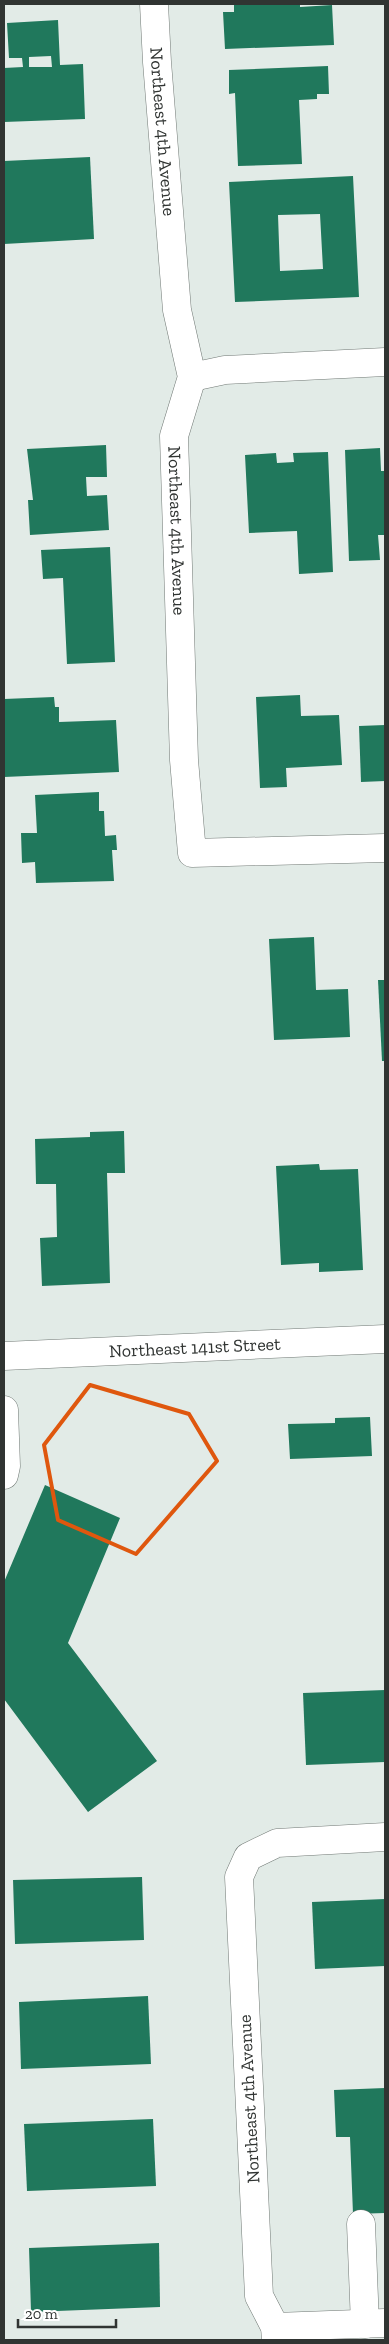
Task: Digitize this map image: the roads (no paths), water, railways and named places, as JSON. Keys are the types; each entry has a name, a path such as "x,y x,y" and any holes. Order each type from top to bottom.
{"street":[{"name":"Northeast 4th Avenue","path":"154,4 157,62 178,310 192,377 174,436 184,760 192,853 385,848"},
{"path":"192,377 225,370 385,362"},
{"name":"Northeast 141st Street","path":"4,1356 385,1339"},
{"path":"4,1410 5,1469"},
{"name":"Northeast 4th Avenue","path":"275,2334 259,2296 239,1876 248,1857 277,1843 385,1836"},
{"path":"275,2334 375,2323 361,2224"}]}
